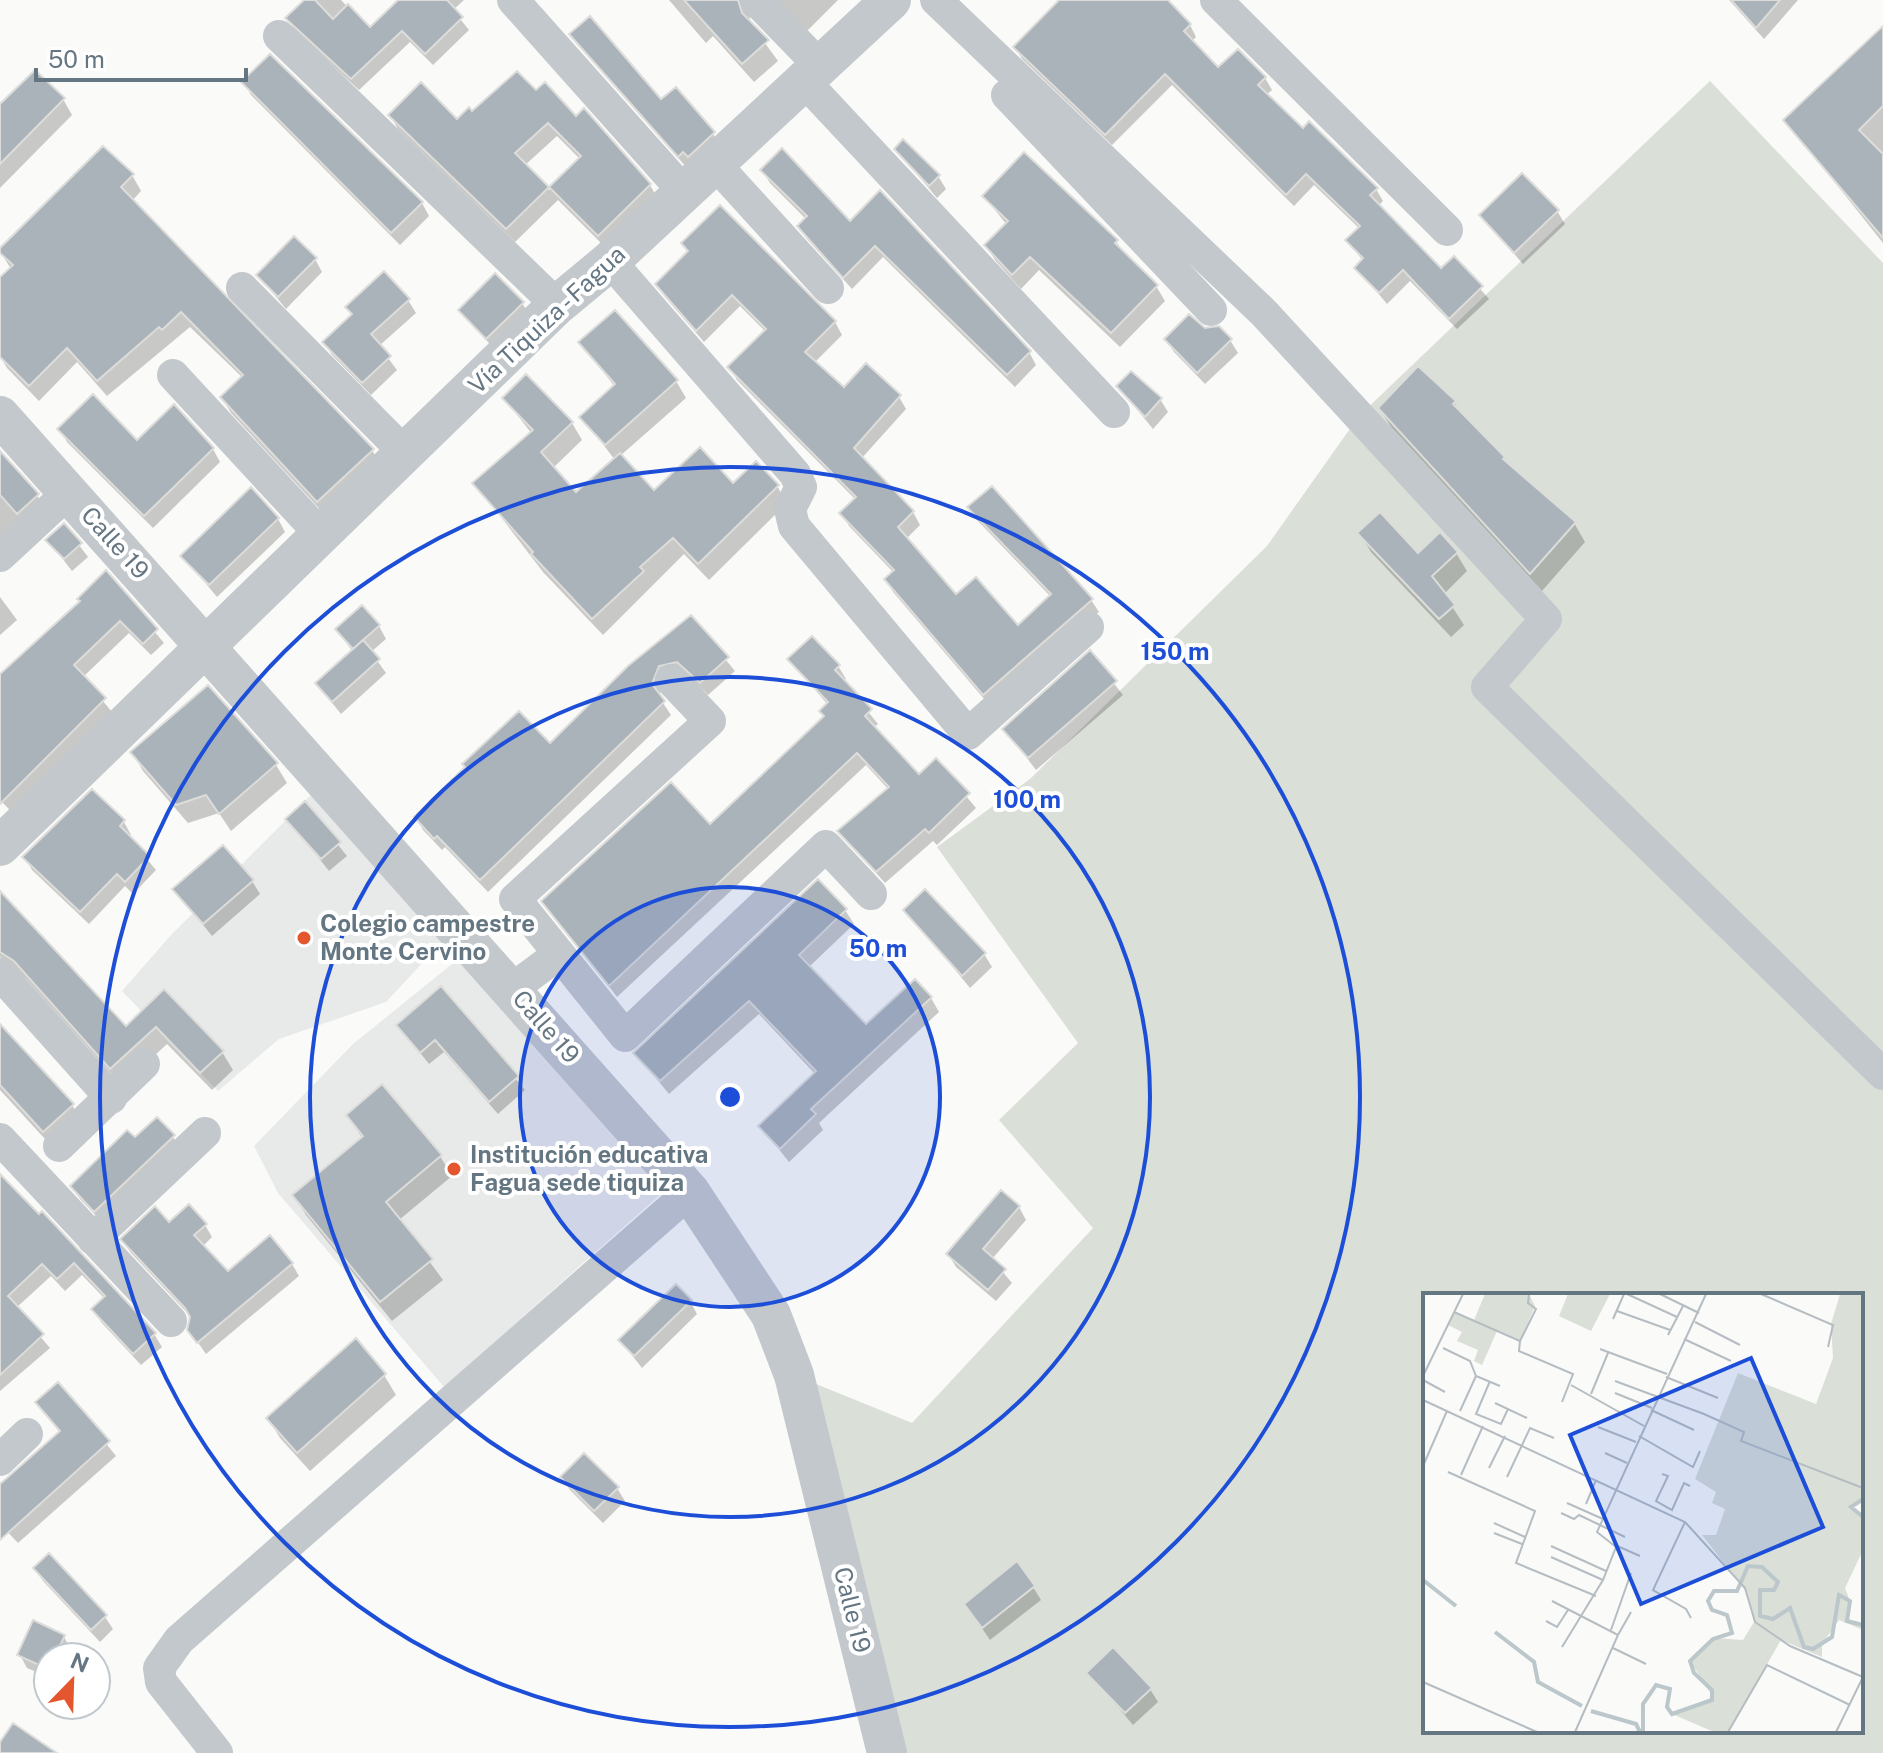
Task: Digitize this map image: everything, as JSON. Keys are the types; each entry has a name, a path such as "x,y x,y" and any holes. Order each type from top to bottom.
{"street":[{"path":"513,0 685,193"},
{"path":"756,0 814,75 1114,412"},
{"name":"Vía Tiquiza - Fagua","path":"0,846 557,305 716,165 891,0"},
{"path":"917,0 1211,310"},
{"path":"936,0 1264,313 1546,619 1487,687 1883,1074"},
{"path":"1216,0 1447,230"},
{"path":"279,36 557,305"},
{"path":"716,165 828,288"},
{"path":"610,261 795,474 801,487 790,509 794,526 968,734 1088,627"},
{"path":"242,288 405,453"},
{"path":"173,375 321,535"},
{"name":"Calle 19","path":"0,416 207,645 690,1192 771,1315 794,1375 887,1753"},
{"path":"0,556 69,492"},
{"path":"671,680 710,721 515,899 625,1036 826,846 871,894"},
{"path":"512,989 559,954"},
{"path":"0,974 111,1098"},
{"path":"59,1146 144,1064"},
{"path":"93,1239 205,1133"},
{"path":"0,1139 171,1321"},
{"path":"217,1753 161,1682 159,1668 179,1640 690,1192"},
{"path":"0,1460 27,1434"}],"shaded area":[{"path":"1710,81 1883,263 1883,1753 887,1753 794,1375 912,1423 1093,1228 999,1120 1078,1043 937,847 1030,779 1267,546 1359,416"},
{"name":"Colegio campestre Monte Cervino","path":"321,785 443,941 386,1002 279,1039 218,1091 122,991 171,935"},
{"name":"Institución educativa Fagua sede tiquiza","path":"457,960 663,1192 444,1387 278,1193 254,1146 353,1044"}],"building":[{"path":"304,0 315,0 333,19 348,4 370,27 398,0 447,0 463,17 425,54 402,31 351,79 285,18"},
{"path":"684,0 738,0 742,13 769,40 742,64"},
{"path":"1059,0 1168,0 1191,24 1184,31 1218,67 1238,49 1266,77 1258,85 1303,128 1309,121 1378,188 1370,195 1441,268 1454,256 1483,286 1449,319 1403,270 1379,293 1354,268 1363,258 1345,240 1360,226 1306,174 1286,195 1165,74 1105,135 1013,47"},
{"path":"1731,0 1780,0 1756,28"},
{"path":"590,16 661,99 676,87 715,132 688,157 683,152 678,157 569,34"},
{"path":"1883,26 1883,106 1859,130 1883,154 1883,238 1783,120"},
{"path":"270,54 423,202 391,233 241,82"},
{"path":"35,70 65,98 0,164 0,104"},
{"path":"517,71 536,90 545,82 576,116 584,108 651,184 598,236 549,187 506,229 388,115 421,82 457,119 469,107 472,111","holes":["548,123 581,156 549,187 515,153"]},
{"path":"903,139 940,175 929,186 894,149"},
{"path":"103,146 134,174 121,187 374,449 317,502 220,397 243,375 181,312 97,381 67,348 29,386 0,357 0,277 13,265 0,253 0,248"},
{"path":"782,148 850,221 880,190 1031,351 1007,375 875,246 843,278 797,226 807,216 760,170"},
{"path":"1024,152 1118,240 1115,243 1158,285 1111,333 1030,257 1012,275 984,245 1008,221 982,196"},
{"path":"1522,173 1559,210 1514,253 1479,215"},
{"path":"720,205 836,321 805,352 844,387 866,363 901,395 854,448 914,511 898,527 956,594 976,577 1018,625 1051,594 967,507 992,486 1093,599 983,695 884,579 894,570 839,513 856,497 727,367 766,329 732,295 696,331 655,284 688,251 681,243"},
{"path":"294,236 317,258 278,297 256,275"},
{"path":"384,271 410,299 371,334 391,356 362,383 322,342 352,314 345,307"},
{"path":"495,273 524,302 486,339 458,310"},
{"path":"615,310 678,380 605,445 579,417 615,384 578,342"},
{"path":"1189,314 1205,328 1219,326 1232,339 1197,373 1164,339"},
{"path":"1418,366 1456,401 1453,404 1505,457 1503,459 1576,522 1530,574 1378,408"},
{"path":"1131,371 1162,398 1145,417 1116,386"},
{"path":"526,374 573,422 541,452 576,492 620,453 654,490 700,447 733,483 756,461 779,485 698,564 673,538 640,567 644,571 592,619 531,554 533,552 472,483 533,430 502,398"},
{"path":"93,394 137,440 174,404 214,448 144,516 57,429"},
{"path":"0,451 39,494 17,514 0,495"},
{"path":"251,487 279,518 209,585 180,556"},
{"path":"1380,512 1418,553 1440,532 1458,552 1432,576 1455,605 1439,619 1357,533"},
{"path":"64,523 82,543 64,559 45,540"},
{"path":"106,570 158,629 143,644 120,621 74,665 106,698 0,804 0,674 80,601 77,599"},
{"path":"362,605 380,625 353,649 335,629"},
{"path":"691,615 729,657 700,683 677,662 659,666 652,684 665,701 480,880 414,817 465,767 462,764 519,711 550,743 628,666"},
{"path":"812,636 840,665 835,670 872,709 865,716 919,774 936,758 970,793 929,833 925,829 876,872 837,831 889,787 857,753 609,986 541,901 671,782 710,824 824,716 819,711 828,702 787,659"},
{"path":"363,640 380,659 332,702 315,683"},
{"path":"1090,650 1117,681 1028,758 1002,729"},
{"path":"208,685 278,763 219,814 206,795 176,805 130,752"},
{"path":"92,789 125,820 120,826 150,856 125,882 117,874 80,912 22,857"},
{"path":"305,801 341,842 321,859 285,819"},
{"path":"223,845 254,880 203,924 172,889"},
{"path":"818,879 847,909 799,955 866,1024 915,979 932,997 811,1109 816,1114 780,1149 758,1126 816,1071 749,1001 660,1081 633,1053"},
{"path":"925,889 986,953 962,976 903,910"},
{"path":"0,891 126,1026 164,989 224,1051 200,1073 156,1027 110,1069 14,961 0,952"},
{"path":"441,986 519,1076 489,1102 435,1040 420,1053 396,1025"},
{"path":"0,1024 74,1104 43,1132 0,1085"},
{"path":"382,1084 442,1155 386,1202 433,1259 380,1302 292,1195 363,1136 346,1115"},
{"path":"157,1117 175,1135 94,1212 70,1186 127,1130 135,1137"},
{"path":"0,1174 39,1214 42,1211 156,1333 133,1354 91,1309 105,1296 74,1263 57,1279 42,1264 8,1296 44,1334 0,1375"},
{"path":"1001,1190 1020,1206 983,1249 1006,1269 988,1290 946,1254"},
{"path":"189,1204 207,1224 194,1235 228,1271 270,1235 293,1263 197,1343 187,1330 190,1317 185,1308 120,1239 155,1206 169,1222"},
{"path":"676,1284 692,1300 634,1356 618,1340"},
{"path":"356,1338 386,1374 297,1453 266,1418"},
{"path":"58,1382 110,1441 0,1540 0,1484 60,1431 35,1402"},
{"path":"584,1453 619,1487 594,1511 560,1477"},
{"path":"49,1553 107,1615 91,1630 33,1568"},
{"path":"1017,1561 1035,1586 982,1628 964,1604"},
{"path":"33,1620 65,1635 62,1641 32,1641 32,1662 17,1655"},
{"path":"1113,1647 1152,1688 1125,1713 1086,1673"},
{"path":"13,1723 57,1753 0,1753 0,1742"}],"place":[{"name":"Colegio campestre Monte Cervino","path":"304,938"},
{"name":"Institución educativa Fagua sede tiquiza","path":"454,1169"}]}
